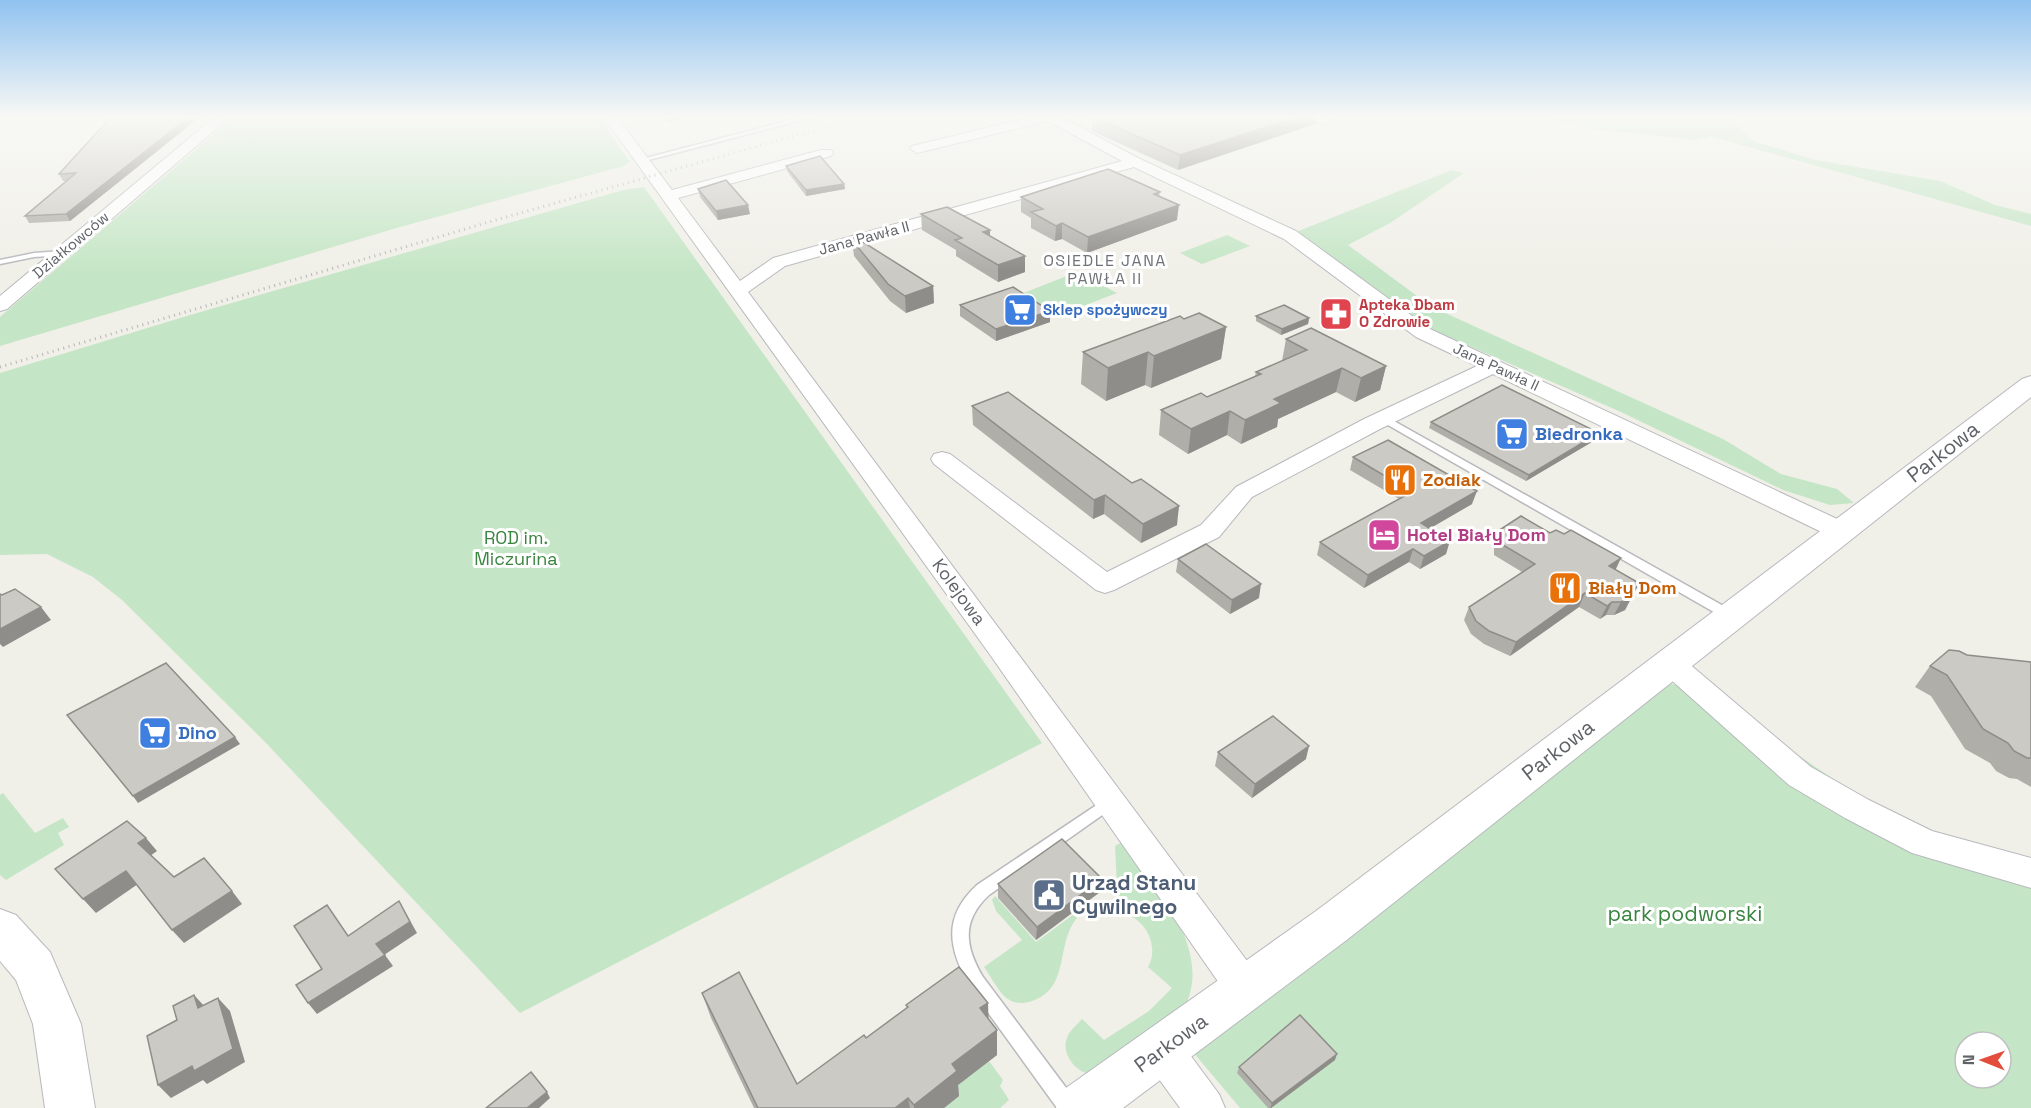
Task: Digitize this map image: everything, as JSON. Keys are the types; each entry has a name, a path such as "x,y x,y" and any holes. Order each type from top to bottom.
{"street":[{"name":"Działkowców","path":"0,305 163,168"},
{"name":"Kolejowa","path":"647,168 739,290 1246,990"},
{"path":"668,196 772,168"},
{"name":"Jana Pawła II","path":"739,290 779,262 1115,168"},
{"name":"Jana Pawła II","path":"1147,168 1290,235 1423,333 1841,531"},
{"path":"942,459 1105,584 1210,531 1244,492 1493,366"},
{"name":"Parkowa","path":"1080,1108 1246,990 2031,384"},
{"path":"1670,663 1800,776 1857,809 1924,843 2031,873"},
{"path":"0,929 34,967 57,1024 70,1108"},
{"path":"1161,1050 1205,1108"}],"lane":[{"path":"0,262 34,255 62,253"},
{"path":"1385,419 1732,616"},
{"path":"1069,1108 971,974 961,947 960,929 967,909 984,890 1110,802"}],"green space":[{"path":"175,168 618,168 400,227 0,346 0,317"},
{"path":"1823,168 1861,168 1940,181 1995,205 2031,214 2031,226"},
{"path":"1452,170 1464,173 1390,223 1348,245 1432,307 1723,439 1781,474 1837,489 1854,503 1830,505 1783,490 1621,412 1435,331 1296,232"},
{"name":"ROD im. Miczurina","path":"644,187 1042,743 520,1013 267,744 122,600 93,577 47,554 0,555 0,373 190,315 623,190"},
{"path":"1227,235 1250,246 1202,264 1180,253"},
{"path":"1077,272 1117,293 1057,316 1021,294"},
{"name":"park podworski","path":"1667,682 1699,694 1798,755 1895,821 2031,861 2031,1108 1240,1108 1193,1052"},
{"path":"3,793 35,833 63,818 69,827 58,833 64,845 6,880 0,875 0,795"},
{"path":"1126,840 1176,918 1186,940 1192,962 1192,983 1186,1004 1090,1074 1079,1070 1068,1055 1066,1044 1071,1030 1082,1019 1104,1040 1149,1011 1172,988 1148,967 1152,948 1146,930 1118,906 1115,846"},
{"path":"995,896 1036,942 1074,914 1077,918 1066,940 1058,976 1044,995 1032,1001 1015,1002 1003,995 984,967 1022,940 996,911 992,900"},
{"path":"989,1061 1003,1080 1000,1086 1009,1100 1000,1108 944,1108 959,1096 953,1086"}],"building":[{"path":"65,168 125,168 66,214 25,216 76,173 59,174"},
{"path":"787,168 830,168 844,184 806,190"},
{"path":"1108,169 1160,192 1154,194 1179,205 1088,237 1062,223 1056,226 1031,212 1043,209 1021,197"},
{"path":"726,180 748,205 716,211 698,189"},
{"path":"947,207 990,230 983,232 1025,256 998,265 955,240 962,238 921,214"},
{"path":"855,237 933,286 905,296 888,284 852,240"},
{"path":"1013,287 1050,311 996,329 960,305"},
{"path":"1284,305 1309,318 1282,329 1256,316"},
{"path":"1199,313 1226,327 1154,356 1148,352 1108,368 1083,352 1180,316 1184,319"},
{"path":"1311,328 1386,366 1361,378 1342,368 1274,399 1281,403 1245,420 1230,411 1191,429 1161,410 1201,393 1207,397 1261,374 1256,372 1307,350 1286,339"},
{"name":"Biedronka","path":"1502,385 1599,433 1529,475 1431,422"},
{"path":"1008,392 1132,483 1141,479 1179,506 1143,524 1105,495 1094,500 972,406"},
{"path":"1388,440 1477,491 1421,523 1450,541 1424,556 1413,549 1368,575 1320,542 1412,492 1353,457"},
{"name":"Biały Dom","path":"1521,516 1550,533 1556,530 1564,534 1571,530 1621,558 1609,566 1639,583 1631,596 1607,606 1585,593 1516,642 1489,631 1476,621 1469,607 1535,564 1498,542 1498,531"},
{"path":"1206,544 1261,584 1232,600 1178,559"},
{"path":"15,589 41,607 0,629 0,594"},
{"path":"1949,650 1967,655 2031,662 2031,758 2014,751 2008,743 1983,729 1947,675 1930,666"},
{"name":"Dino","path":"166,663 235,737 133,796 67,715"},
{"path":"1273,716 1309,746 1255,784 1218,752"},
{"path":"127,821 146,838 138,843 174,877 204,858 232,891 172,930 126,871 83,899 55,869"},
{"name":"Urząd Stanu Cywilnego","path":"1062,839 1102,879 1037,927 998,884"},
{"path":"399,901 410,922 376,944 385,955 308,1003 296,985 322,969 294,926 327,905 348,936"},
{"path":"959,967 988,1003 980,1008 997,1030 952,1064 957,1071 914,1105 908,1098 895,1108 758,1108 702,993 739,972 797,1084 864,1035 866,1038 908,1007 906,1005"},
{"path":"194,995 198,1008 218,998 233,1049 194,1071 192,1066 158,1085 147,1036 177,1020 173,1006"},
{"path":"1300,1015 1337,1054 1272,1103 1239,1067"},
{"path":"531,1072 547,1092 527,1108 486,1108"}],"railway":[{"path":"0,367 506,217 681,168"}],"place":[{"name":"Sklep spożywczy","path":"1020,310"},
{"name":"Apteka Dbam O Zdrowie","path":"1336,314"},
{"name":"Biedronka","path":"1512,434"},
{"name":"Zodiak","path":"1400,480"},
{"name":"Hotel Biały Dom","path":"1384,535"},
{"name":"Biały Dom","path":"1565,588"},
{"name":"Dino","path":"155,733"},
{"name":"Urząd Stanu Cywilnego","path":"1049,895"}],"district":[{"name":"OSIEDLE JANA PAWŁA II","path":"1105,269"}]}
